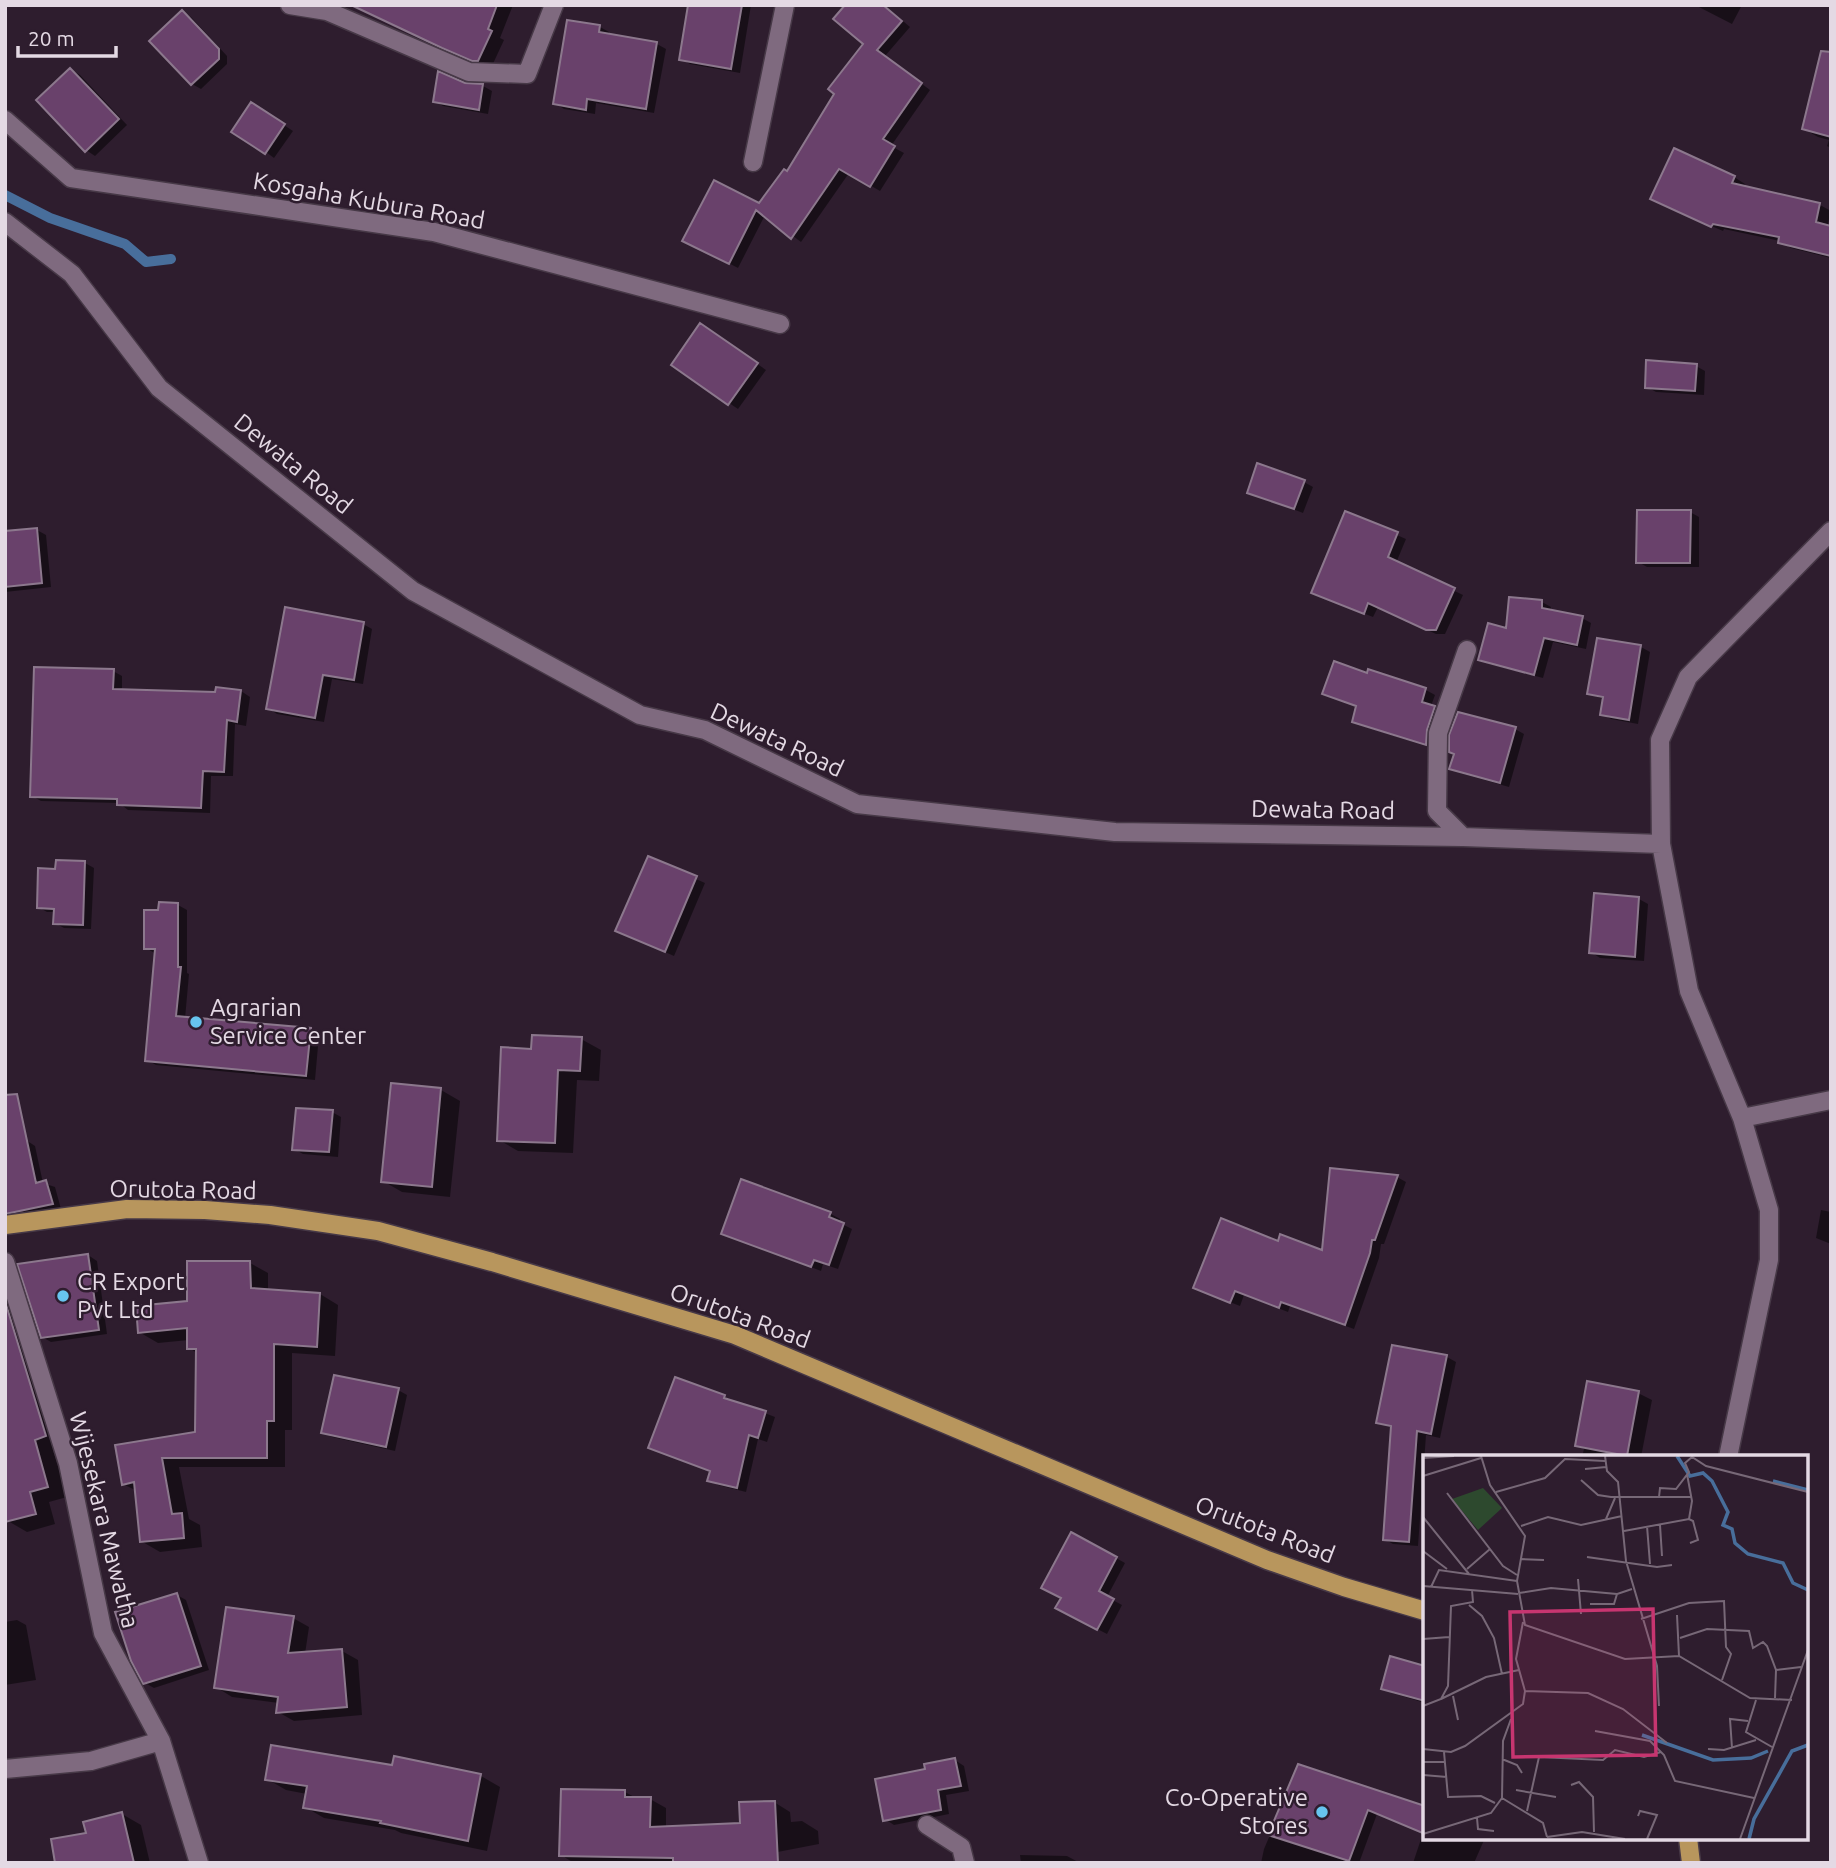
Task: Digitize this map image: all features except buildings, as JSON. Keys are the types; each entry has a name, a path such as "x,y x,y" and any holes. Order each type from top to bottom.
{"main road":[{"name":"Orutota Road","path":"5,1225 127,1209 205,1210 270,1215 379,1231 735,1335 1267,1560 1423,1610"},
{"path":"1688,1840 1691,1863"}],"street":[{"path":"290,5 327,11 469,72 527,74 554,5"},
{"path":"753,162 785,5"},
{"name":"Kosgaha Kubura Road","path":"5,120 71,178 433,232 780,324"},
{"name":"Dewata Road","path":"5,222 72,274 159,388 413,591 640,715 705,730 857,804 1115,832 1463,836 1661,844"},
{"path":"1728,1455 1769,1259 1769,1210 1742,1118 1689,990 1661,844 1660,740 1688,677 1831,531"},
{"path":"1463,836 1437,811 1438,733 1467,650"},
{"path":"1742,1118 1831,1100"},
{"name":"Wijesekara Mawatha","path":"5,1262 68,1464 103,1633 161,1741 199,1863"},
{"path":"5,1769 91,1761 161,1741"},
{"path":"927,1825 961,1847 965,1863"}],"waterway":[{"path":"5,195 50,218 125,244 146,262 171,259"}],"place":[{"name":"Agrarian Service Center","path":"196,1022"},
{"name":"CR Export Pvt Ltd","path":"63,1296"},
{"name":"Co-Operative Stores","path":"1322,1812"}]}
